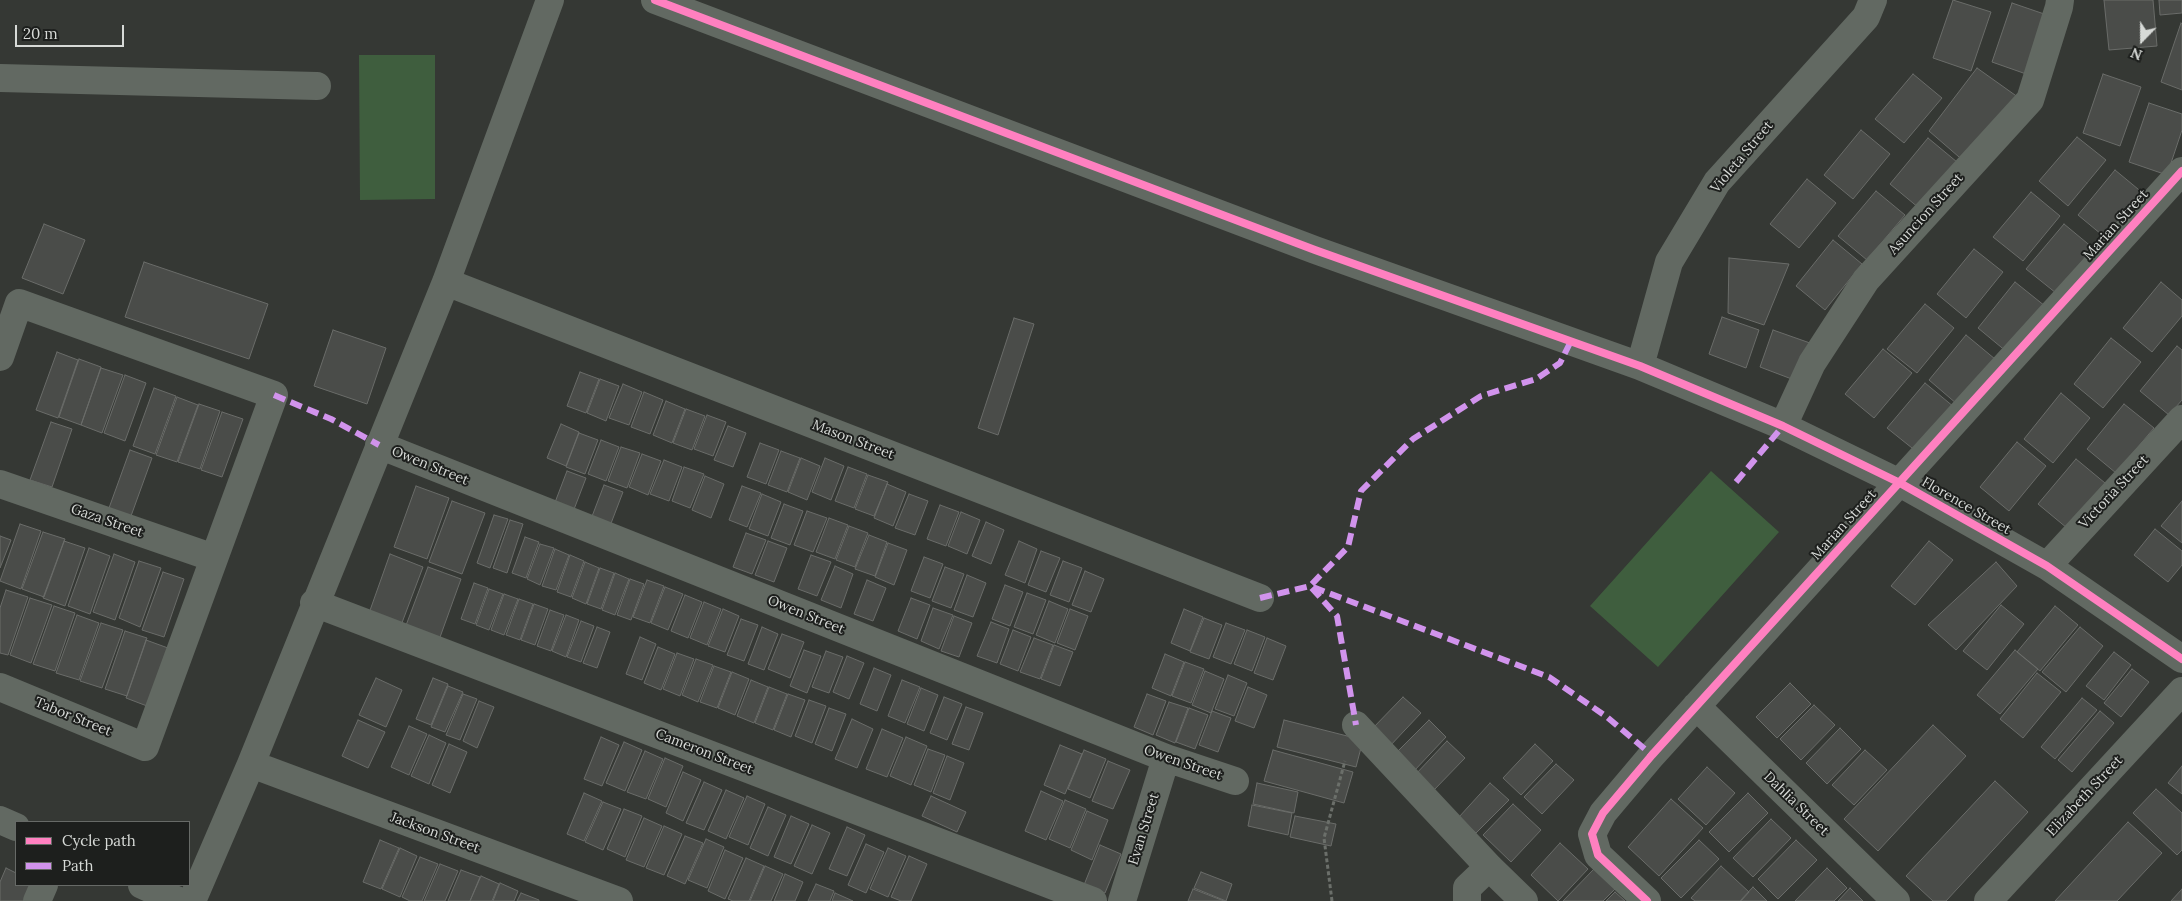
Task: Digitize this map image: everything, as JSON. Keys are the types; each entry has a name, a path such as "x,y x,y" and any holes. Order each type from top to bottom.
{"street":[{"path":"192,901 251,764 314,603 446,282 550,0"},
{"name":"Florence Street","path":"655,0 1315,250 1640,366 1783,426 1900,483 2046,566 2182,658"},
{"name":"Violeta Street","path":"1640,366 1669,262 1717,182 1866,17 1873,0"},
{"name":"Asuncion Street","path":"1783,426 1812,363 1866,280 2030,100 2060,0"},
{"path":"0,78 317,86"},
{"name":"Marian Street","path":"1647,901 1598,855 1592,834 1603,813 1696,706 2182,171"},
{"name":"Mason Street","path":"446,282 1260,598"},
{"path":"0,357 19,303 274,395 214,558"},
{"name":"Victoria Street","path":"2046,566 2182,419"},
{"name":"Owen Street","path":"379,446 1166,758 1235,780"},
{"name":"Gaza Street","path":"0,484 214,558"},
{"name":"Tabor Street","path":"0,687 145,747 214,558"},
{"name":"Cameron Street","path":"314,603 1093,901"},
{"name":"Elizabeth Street","path":"1988,901 2182,691"},
{"name":"Dahlia Street","path":"1696,706 1896,901"},
{"path":"1356,725 1489,867 1524,901"},
{"name":"Evan Street","path":"1122,901 1166,758"},
{"name":"Jackson Street","path":"251,764 619,901"},
{"path":"0,820 15,827"},
{"path":"1467,901 1468,888 1489,867"},
{"path":"37,901 44,886"},
{"path":"144,886 178,901"}],"path":[{"path":"1332,901 1324,838 1356,725"}],"green space":[{"path":"359,55 435,55 435,199 360,200"},
{"path":"1711,471 1779,532 1658,667 1590,606"}],"building":[{"path":"1953,0 1991,12 1971,71 1933,58"},
{"path":"2104,0 2153,0 2157,46 2109,50"},
{"path":"2159,0 2182,0 2182,13 2160,15"},
{"path":"2012,3 2050,16 2029,75 1992,62"},
{"path":"2182,24 2182,90 2161,82"},
{"path":"1977,68 2022,100 1966,163 1929,131"},
{"path":"1913,74 1942,98 1904,143 1875,119"},
{"path":"2103,74 2141,87 2120,146 2083,133"},
{"path":"2149,103 2182,114 2182,130 2167,175 2129,162"},
{"path":"1861,130 1890,154 1853,199 1824,175"},
{"path":"2077,137 2106,160 2068,206 2039,181"},
{"path":"1928,138 1957,162 1919,208 1890,184"},
{"path":"2115,170 2144,194 2107,239 2078,215"},
{"path":"1807,179 1836,203 1799,248 1770,224"},
{"path":"1876,191 1905,215 1867,260 1838,236"},
{"path":"2031,192 2060,216 2023,261 1993,237"},
{"path":"44,224 85,240 63,294 22,278"},
{"path":"2064,224 2093,248 2056,293 2026,269"},
{"path":"1833,240 1862,264 1825,310 1796,286"},
{"path":"1974,249 2003,272 1966,318 1937,294"},
{"path":"1729,258 1789,264 1764,325 1728,313"},
{"path":"144,262 268,304 249,359 125,317"},
{"path":"2015,282 2045,306 2007,352 1978,328"},
{"path":"2161,282 2182,300 2182,316 2152,352 2123,328"},
{"path":"1925,304 1954,328 1917,373 1887,349"},
{"path":"1722,317 1759,330 1746,368 1709,354"},
{"path":"1014,318 1034,324 998,435 978,428"},
{"path":"333,330 386,348 367,404 314,386"},
{"path":"1773,330 1810,343 1797,381 1760,367"},
{"path":"1966,335 1995,359 1957,404 1929,380"},
{"path":"2111,338 2141,362 2103,408 2074,384"},
{"path":"2177,346 2182,350 2182,400 2169,415 2140,391"},
{"path":"1883,349 1912,373 1874,418 1845,394"},
{"path":"57,352 78,360 58,418 36,410"},
{"path":"79,359 101,367 81,425 59,417"},
{"path":"101,368 123,375 102,433 81,425"},
{"path":"580,372 599,379 586,413 567,406"},
{"path":"125,375 146,383 125,441 104,433"},
{"path":"600,379 619,386 606,421 587,413"},
{"path":"1925,383 1954,407 1917,452 1887,428"},
{"path":"623,384 642,392 629,425 609,418"},
{"path":"154,388 176,396 155,454 133,446"},
{"path":"644,392 663,400 650,434 631,427"},
{"path":"2061,393 2090,418 2053,463 2024,439"},
{"path":"177,397 198,405 177,462 156,455"},
{"path":"666,401 685,409 672,443 653,435"},
{"path":"199,404 220,411 200,469 178,462"},
{"path":"2124,404 2154,428 2116,473 2087,449"},
{"path":"686,409 705,416 692,450 673,443"},
{"path":"222,412 243,419 222,477 201,470"},
{"path":"707,415 726,422 713,456 694,449"},
{"path":"51,422 72,429 52,487 30,480"},
{"path":"561,424 579,432 566,466 547,458"},
{"path":"728,426 746,433 733,467 714,460"},
{"path":"579,433 598,440 585,474 566,467"},
{"path":"601,440 619,447 606,481 588,474"},
{"path":"2017,442 2046,466 2009,511 1980,487"},
{"path":"760,443 779,450 766,484 747,477"},
{"path":"621,447 640,453 627,488 608,481"},
{"path":"130,450 152,458 131,516 109,508"},
{"path":"781,451 800,458 787,492 768,485"},
{"path":"642,454 661,461 648,495 629,487"},
{"path":"801,458 820,466 807,500 788,492"},
{"path":"825,458 844,466 831,500 812,492"},
{"path":"2076,459 2105,483 2067,528 2038,504"},
{"path":"664,460 682,467 669,501 650,494"},
{"path":"684,467 704,474 690,508 672,501"},
{"path":"848,467 867,474 854,508 835,501"},
{"path":"567,471 586,478 573,512 554,505"},
{"path":"868,475 888,482 874,516 855,509"},
{"path":"705,476 724,484 711,518 692,510"},
{"path":"887,484 906,492 893,526 874,518"},
{"path":"604,485 623,492 610,526 591,519"},
{"path":"416,486 449,498 427,559 394,547"},
{"path":"742,486 761,493 747,527 729,520"},
{"path":"762,494 781,502 768,536 749,529"},
{"path":"909,494 928,501 915,535 895,528"},
{"path":"452,501 485,513 462,574 429,562"},
{"path":"2182,501 2182,543 2161,526"},
{"path":"784,504 803,511 790,545 771,538"},
{"path":"940,505 959,512 946,546 927,539"},
{"path":"807,511 827,518 813,552 794,545"},
{"path":"961,512 980,520 967,554 948,546"},
{"path":"494,515 508,519 490,568 477,563"},
{"path":"829,518 848,525 835,559 816,552"},
{"path":"510,520 523,524 507,573 493,568"},
{"path":"986,522 1004,530 991,564 972,556"},
{"path":"20,524 41,531 21,589 0,581"},
{"path":"849,526 868,533 855,567 836,560"},
{"path":"2155,529 2182,551 2182,565 2168,582 2134,555"},
{"path":"43,532 65,539 44,597 22,589"},
{"path":"746,533 766,540 752,574 733,567"},
{"path":"869,535 887,542 875,576 855,569"},
{"path":"0,536 11,540 0,568"},
{"path":"525,537 539,542 526,578 512,573"},
{"path":"64,541 85,548 65,606 43,598"},
{"path":"768,541 787,548 774,582 755,575"},
{"path":"1019,541 1037,549 1025,583 1005,575"},
{"path":"1929,541 1953,560 1915,605 1891,586"},
{"path":"888,543 907,550 894,585 875,577"},
{"path":"540,544 554,548 540,585 527,579"},
{"path":"89,548 110,556 90,614 68,606"},
{"path":"555,549 569,555 556,590 542,586"},
{"path":"1041,551 1060,558 1046,592 1028,585"},
{"path":"114,554 135,562 115,620 93,612"},
{"path":"390,554 423,567 400,628 368,616"},
{"path":"570,555 584,561 571,597 557,592"},
{"path":"811,555 831,562 817,596 798,589"},
{"path":"924,557 943,564 930,598 911,591"},
{"path":"139,561 161,568 140,627 119,618"},
{"path":"1063,561 1082,568 1069,602 1050,595"},
{"path":"585,562 599,568 586,604 572,598"},
{"path":"1996,562 2017,586 1956,650 1928,625"},
{"path":"835,566 853,574 841,608 821,600"},
{"path":"428,567 461,579 439,640 405,628"},
{"path":"945,567 964,574 951,608 932,601"},
{"path":"600,568 614,573 601,609 587,604"},
{"path":"1085,571 1104,579 1091,612 1072,605"},
{"path":"163,572 184,579 164,637 142,630"},
{"path":"615,573 629,579 615,615 602,610"},
{"path":"967,575 986,583 973,617 954,610"},
{"path":"630,579 644,584 631,620 617,615"},
{"path":"647,580 664,586 650,623 633,617"},
{"path":"867,580 886,588 873,621 854,614"},
{"path":"474,583 488,588 475,624 461,619"},
{"path":"1005,585 1023,592 1010,626 992,619"},
{"path":"665,587 683,594 668,630 651,623"},
{"path":"489,589 503,594 489,630 476,625"},
{"path":"6,590 28,597 8,655 0,653 0,608"},
{"path":"1027,593 1046,600 1033,634 1014,627"},
{"path":"504,594 518,599 504,635 491,630"},
{"path":"685,595 702,602 688,638 671,631"},
{"path":"30,598 52,605 31,663 10,655"},
{"path":"911,598 930,605 917,639 898,631"},
{"path":"519,599 533,604 520,640 506,635"},
{"path":"1049,601 1068,609 1055,643 1036,635"},
{"path":"704,602 721,609 707,645 690,638"},
{"path":"534,604 548,609 535,645 521,640"},
{"path":"2001,605 2024,624 1987,670 1963,651"},
{"path":"54,606 75,613 55,671 33,664"},
{"path":"2055,606 2078,625 2040,671 2017,652"},
{"path":"933,608 953,615 939,649 921,641"},
{"path":"723,609 739,616 725,652 708,646"},
{"path":"1070,609 1088,616 1075,650 1057,643"},
{"path":"1184,609 1203,617 1190,651 1171,643"},
{"path":"550,610 564,615 551,651 537,646"},
{"path":"77,615 99,623 79,680 56,673"},
{"path":"566,615 579,620 566,657 552,651"},
{"path":"954,616 972,623 959,657 941,651"},
{"path":"1204,618 1222,625 1209,659 1190,652"},
{"path":"741,619 758,625 744,661 727,655"},
{"path":"581,621 594,626 581,662 567,657"},
{"path":"991,622 1009,629 997,663 977,656"},
{"path":"101,623 123,630 102,688 80,681"},
{"path":"1226,623 1245,630 1231,664 1213,657"},
{"path":"597,627 610,632 597,668 583,663"},
{"path":"762,627 778,634 764,670 748,664"},
{"path":"2080,627 2103,646 2066,692 2042,672"},
{"path":"1013,630 1031,637 1018,671 1000,664"},
{"path":"1247,630 1265,637 1252,671 1234,664"},
{"path":"125,631 147,638 127,696 105,689"},
{"path":"782,634 804,642 790,678 768,669"},
{"path":"640,637 656,644 642,680 626,674"},
{"path":"1034,638 1053,645 1040,679 1020,672"},
{"path":"1267,638 1286,646 1273,680 1254,673"},
{"path":"146,640 168,648 147,706 126,698"},
{"path":"1054,645 1073,652 1060,686 1041,679"},
{"path":"658,647 675,654 661,690 644,683"},
{"path":"804,650 821,656 807,693 790,686"},
{"path":"2015,650 2038,669 2000,714 1977,695"},
{"path":"826,651 843,657 829,693 812,687"},
{"path":"2114,652 2131,665 2104,700 2086,686"},
{"path":"677,653 694,659 680,696 663,689"},
{"path":"1165,654 1184,662 1171,696 1152,688"},
{"path":"847,656 864,663 849,699 833,692"},
{"path":"696,659 713,665 698,702 682,695"},
{"path":"1185,662 1204,669 1191,703 1172,696"},
{"path":"714,666 731,672 717,708 700,702"},
{"path":"874,668 891,675 877,711 860,704"},
{"path":"2132,669 2149,682 2121,717 2104,703"},
{"path":"1205,671 1224,679 1211,713 1192,705"},
{"path":"732,672 749,679 735,715 718,708"},
{"path":"2037,673 2061,692 2023,738 2000,719"},
{"path":"1228,675 1247,683 1234,716 1215,709"},
{"path":"376,678 402,690 386,727 359,715"},
{"path":"433,678 448,684 431,725 416,719"},
{"path":"751,680 768,687 754,723 737,716"},
{"path":"902,680 920,687 905,723 888,716"},
{"path":"1790,683 1811,704 1777,738 1756,717"},
{"path":"448,686 463,692 445,732 431,727"},
{"path":"769,687 787,694 773,730 755,723"},
{"path":"1248,687 1267,695 1254,728 1235,721"},
{"path":"921,688 938,695 924,731 907,724"},
{"path":"463,694 477,699 460,740 446,735"},
{"path":"788,694 805,700 791,737 774,730"},
{"path":"1147,694 1166,701 1153,735 1134,727"},
{"path":"944,697 962,704 947,740 930,733"},
{"path":"1403,697 1421,713 1389,747 1371,730"},
{"path":"2082,698 2097,710 2055,759 2041,747"},
{"path":"809,700 826,706 812,743 795,736"},
{"path":"479,701 494,707 477,748 463,741"},
{"path":"1169,702 1188,708 1175,743 1156,735"},
{"path":"1814,705 1835,725 1801,760 1780,739"},
{"path":"966,707 983,713 969,750 952,744"},
{"path":"829,708 846,714 832,751 815,744"},
{"path":"1189,708 1208,715 1195,749 1176,742"},
{"path":"1212,711 1231,718 1218,752 1199,745"},
{"path":"2100,711 2114,723 2072,772 2058,760"},
{"path":"852,719 873,729 857,768 835,759"},
{"path":"358,720 385,732 368,768 342,756"},
{"path":"1284,720 1363,740 1356,767 1277,747"},
{"path":"1429,720 1446,737 1414,771 1396,753"},
{"path":"1933,725 1966,756 1878,851 1844,819"},
{"path":"409,726 427,734 409,775 391,767"},
{"path":"1840,728 1861,749 1827,784 1806,763"},
{"path":"882,729 903,738 887,777 866,769"},
{"path":"429,735 446,743 429,784 411,776"},
{"path":"601,737 619,745 602,786 584,779"},
{"path":"906,737 927,746 911,785 890,776"},
{"path":"1447,741 1465,758 1433,791 1415,775"},
{"path":"624,742 642,750 625,791 606,783"},
{"path":"449,744 467,752 450,793 432,785"},
{"path":"1535,744 1553,761 1521,795 1503,778"},
{"path":"1060,745 1082,754 1065,794 1044,785"},
{"path":"928,749 945,755 931,792 914,785"},
{"path":"1084,750 1106,759 1090,798 1068,789"},
{"path":"1273,750 1353,772 1344,803 1264,781"},
{"path":"1865,750 1887,770 1854,805 1832,785"},
{"path":"645,751 663,759 646,799 627,792"},
{"path":"947,756 964,763 950,800 933,793"},
{"path":"665,758 683,766 666,807 648,799"},
{"path":"1108,761 1130,770 1113,809 1092,801"},
{"path":"1556,764 1574,780 1542,814 1524,797"},
{"path":"2182,766 2182,794 2168,783"},
{"path":"1707,767 1735,793 1706,825 1678,799"},
{"path":"683,772 701,780 683,821 666,813"},
{"path":"1995,781 2028,812 1946,901 1933,901 1906,876"},
{"path":"704,782 722,790 704,830 686,823"},
{"path":"1257,783 1298,792 1294,813 1253,804"},
{"path":"1490,783 1509,800 1476,833 1459,817"},
{"path":"2156,789 2182,813 2182,850 2177,855 2133,813"},
{"path":"726,790 744,798 726,839 708,831"},
{"path":"1041,791 1063,801 1046,840 1025,831"},
{"path":"584,793 602,801 584,841 567,834"},
{"path":"1748,793 1768,813 1729,852 1709,832"},
{"path":"747,796 765,804 748,845 729,837"},
{"path":"931,796 966,812 957,832 922,816"},
{"path":"1671,799 1703,828 1659,876 1628,847"},
{"path":"1065,800 1086,809 1070,848 1049,839"},
{"path":"603,802 621,809 603,850 585,842"},
{"path":"1513,804 1541,830 1511,862 1483,835"},
{"path":"1252,805 1292,813 1288,835 1248,826"},
{"path":"768,807 786,815 768,856 750,848"},
{"path":"624,809 642,816 625,857 607,849"},
{"path":"1087,811 1108,820 1092,860 1071,850"},
{"path":"791,816 809,824 791,864 774,857"},
{"path":"1295,816 1336,824 1331,846 1290,837"},
{"path":"644,818 662,826 644,867 626,860"},
{"path":"1771,819 1791,838 1753,877 1733,858"},
{"path":"2128,822 2162,853 2117,901 2055,901"},
{"path":"812,825 830,833 812,874 794,866"},
{"path":"664,826 682,834 664,875 646,868"},
{"path":"847,827 865,835 847,876 829,869"},
{"path":"685,836 703,843 685,884 667,876"},
{"path":"706,839 724,847 707,888 688,880"},
{"path":"380,840 399,848 381,889 363,882"},
{"path":"1699,840 1719,859 1681,898 1661,878"},
{"path":"1796,840 1817,860 1778,899 1758,879"},
{"path":"1560,843 1588,869 1558,901 1531,875"},
{"path":"866,844 884,852 866,893 848,885"},
{"path":"1100,845 1121,854 1105,893 1084,885"},
{"path":"400,848 417,856 400,897 382,889"},
{"path":"888,848 906,856 888,897 870,889"},
{"path":"725,850 743,858 725,899 708,891"},
{"path":"909,856 927,864 911,901 901,901 891,897"},
{"path":"420,857 438,864 422,901 410,901 402,897"},
{"path":"746,858 764,866 749,901 733,901 728,899"},
{"path":"440,864 458,871 445,901 424,901"},
{"path":"765,866 783,874 771,901 750,901"},
{"path":"1721,866 1749,892 1741,901 1695,901 1691,898"},
{"path":"6,868 15,872 15,886 34,886 27,901 0,901 0,882"},
{"path":"1827,868 1847,888 1834,901 1795,901"},
{"path":"1594,869 1615,889 1603,901 1563,901"},
{"path":"461,870 480,877 470,901 448,901"},
{"path":"1201,872 1232,884 1226,901 1194,888"},
{"path":"785,874 803,882 795,901 774,901"},
{"path":"481,876 499,884 492,901 470,901"},
{"path":"500,883 518,891 514,901 493,901"},
{"path":"816,884 834,891 830,901 808,901"},
{"path":"1753,887 1767,901 1740,901"},
{"path":"1850,888 1863,901 1838,901"},
{"path":"1193,889 1224,901 1188,901"},
{"path":"2182,889 2182,901 2171,901"},
{"path":"1615,892 1625,901 1606,901"},
{"path":"521,893 539,900 539,901 517,901"},
{"path":"835,893 853,901 832,901"}],"marked path":[{"path":"1570,343 1560,363 1536,379 1481,396 1413,439 1361,491 1348,547 1310,586 1549,677 1607,717 1652,755"},
{"path":"274,395 331,419 379,445"},
{"path":"1736,482 1783,426"},
{"path":"1260,598 1310,586 1337,616 1356,725"}],"cycle path":[{"path":"655,0 1315,250 1640,366 1783,426 1900,483 2047,566 2182,659"},
{"path":"1647,901 1598,855 1592,834 1603,813 1652,755 2182,171"}]}
